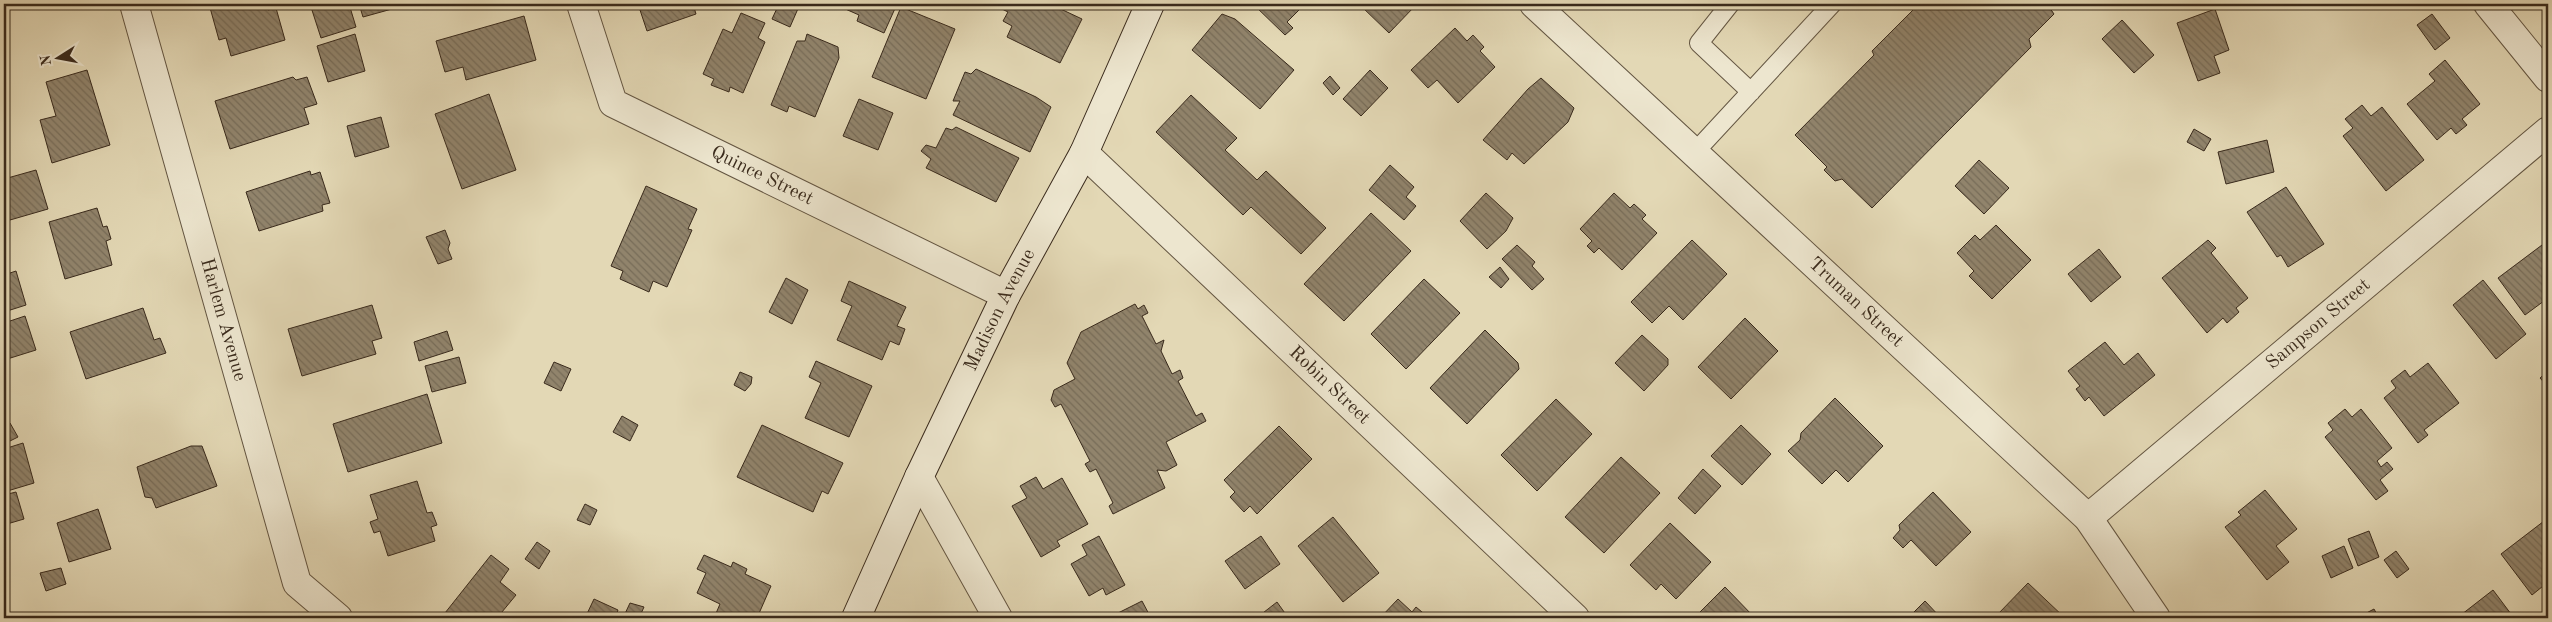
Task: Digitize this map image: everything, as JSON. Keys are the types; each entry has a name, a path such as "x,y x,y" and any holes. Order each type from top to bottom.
{"street":[{"name":"Harlem Avenue","path":"134,4 298,583 338,618"},
{"name":"Quince Street","path":"581,4 613,103 1006,295"},
{"name":"Madison Avenue","path":"856,618 919,477 1006,295 1084,153 1150,4"},
{"name":"Truman Street","path":"1534,4 2088,518 2156,618"},
{"path":"2488,4 2548,78"},
{"name":"Sampson Street","path":"2088,518 2548,131"},
{"name":"Robin Street","path":"1084,153 1575,618"},
{"path":"919,477 998,618"}],"lane":[{"path":"1730,4 1699,43 1751,92"},
{"path":"1695,152 1832,4"}],"building":[{"path":"209,4 266,4 268,10 276,8 285,40 231,56 226,38 219,40"},
{"path":"310,4 349,4 356,27 321,38"},
{"path":"359,4 410,4 363,17"},
{"path":"638,4 693,4 696,14 647,31"},
{"path":"779,4 800,4 790,27 772,19"},
{"path":"834,4 897,4 884,33 857,21 859,15"},
{"path":"912,4 927,4 925,9"},
{"path":"992,4 1050,4 1082,19 1060,63 1007,37 1012,26 1003,21 1008,12"},
{"path":"1253,4 1305,4 1287,22 1293,28 1285,35"},
{"path":"1362,4 1412,4 1415,6 1389,33 1361,6"},
{"path":"1919,4 2047,4 2054,14 2029,39 2031,47 1872,208 1842,179 1835,181 1824,170 1827,167 1795,135 1874,55 1872,51"},
{"path":"901,7 955,29 926,99 872,77"},
{"path":"2215,9 2229,50 2214,56 2220,73 2198,81 2177,23"},
{"path":"741,13 765,23 758,38 765,42 743,93 730,87 729,92 711,85 714,79 703,74 723,29 732,33"},
{"path":"1222,14 1235,19 1294,70 1260,109 1192,50"},
{"path":"2432,14 2450,38 2435,50 2417,25"},
{"path":"524,16 536,60 466,80 463,67 445,72 436,41"},
{"path":"2122,20 2154,55 2134,73 2102,39"},
{"path":"1455,28 1467,41 1473,35 1484,47 1480,51 1495,67 1458,103 1437,80 1428,88 1411,70"},
{"path":"355,34 365,71 328,82 317,46"},
{"path":"807,34 838,47 839,58 815,117 789,106 787,112 771,105 797,41 805,41"},
{"path":"2445,60 2480,104 2462,119 2467,125 2456,134 2451,128 2437,140 2407,104 2435,81 2429,74"},
{"path":"976,69 1036,97 1051,107 1030,152 953,115 960,101 953,101 965,72 971,74"},
{"path":"87,70 110,145 52,163 40,120 56,116 46,82"},
{"path":"1370,70 1388,88 1361,116 1343,99"},
{"path":"1330,76 1340,88 1333,95 1323,83"},
{"path":"293,77 296,80 307,77 317,104 304,108 309,124 230,149 215,101"},
{"path":"1541,78 1574,108 1568,122 1524,164 1512,153 1507,160 1483,140 1528,89"},
{"path":"489,94 516,170 462,189 435,114"},
{"path":"1191,95 1237,138 1225,150 1257,180 1266,171 1326,228 1301,254 1251,207 1243,215 1156,132"},
{"path":"859,99 893,113 878,150 843,136"},
{"path":"2362,105 2371,116 2382,107 2424,160 2386,191 2343,136 2353,128 2345,119"},
{"path":"381,117 389,147 355,157 347,126"},
{"path":"956,127 1019,158 996,202 926,168 931,159 921,151 926,145 936,148 946,128 952,130"},
{"path":"2194,129 2211,139 2204,151 2187,142"},
{"path":"2267,140 2274,172 2226,184 2218,152"},
{"path":"1979,160 2009,188 1984,214 1955,186"},
{"path":"1390,165 1414,187 1406,197 1416,206 1404,220 1369,190"},
{"path":"36,170 48,209 10,220 8,216 4,217 4,179"},
{"path":"310,171 311,175 320,172 330,203 322,205 323,211 259,231 246,192"},
{"path":"646,186 697,209 688,229 692,230 667,287 653,281 649,292 620,279 623,271 611,266"},
{"path":"2286,187 2324,244 2288,267 2281,255 2277,257 2247,212"},
{"path":"1486,193 1513,218 1506,231 1487,249 1460,221"},
{"path":"1614,193 1630,208 1634,204 1646,215 1642,219 1657,233 1622,270 1599,248 1594,253 1587,246 1592,241 1580,229"},
{"path":"97,208 103,227 107,226 111,239 106,241 112,265 65,279 49,222"},
{"path":"1371,213 1411,251 1344,321 1304,284"},
{"path":"1996,225 2031,260 1992,299 1969,276 1974,271 1957,253 1975,235 1980,240"},
{"path":"445,230 450,243 448,249 452,259 438,264 426,237"},
{"path":"1692,240 1727,274 1683,320 1669,306 1652,323 1631,302"},
{"path":"2208,240 2216,248 2211,253 2248,298 2236,308 2239,312 2227,323 2223,318 2207,333 2162,278"},
{"path":"1517,245 1535,262 1532,266 1544,279 1532,290 1502,259"},
{"path":"2542,245 2548,254 2548,298 2525,315 2498,278"},
{"path":"2099,249 2121,277 2091,302 2068,274"},
{"path":"1500,267 1509,279 1501,288 1489,277"},
{"path":"16,271 26,305 4,312 4,275"},
{"path":"786,278 808,290 792,324 769,312"},
{"path":"1424,279 1460,313 1406,369 1371,334"},
{"path":"2483,280 2526,334 2496,359 2453,305"},
{"path":"849,281 906,307 897,326 905,329 899,345 890,341 882,360 837,340 852,306 841,301"},
{"path":"1135,304 1138,309 1144,305 1148,313 1142,316 1156,344 1164,340 1161,351 1172,374 1180,370 1183,378 1178,381 1196,416 1202,413 1206,421 1166,442 1177,465 1166,471 1157,470 1165,488 1113,514 1109,506 1113,503 1096,469 1090,472 1085,464 1090,461 1061,404 1055,407 1051,400 1054,390 1075,379 1067,363 1081,332"},
{"path":"372,305 382,338 372,341 376,354 302,376 288,329"},
{"path":"143,308 154,340 160,338 166,353 86,379 70,332"},
{"path":"25,316 36,350 4,360 4,323"},
{"path":"1745,318 1778,351 1731,399 1698,367"},
{"path":"1485,330 1518,363 1519,369 1467,424 1430,388"},
{"path":"447,331 453,350 419,361 414,342"},
{"path":"1642,335 1668,359 1668,365 1644,391 1615,363"},
{"path":"2105,342 2124,365 2138,353 2155,375 2104,416 2089,397 2085,401 2076,389 2080,386 2068,371"},
{"path":"459,357 466,383 432,392 425,366"},
{"path":"816,361 872,386 849,437 805,418 821,383 809,377"},
{"path":"554,362 571,369 561,391 544,383"},
{"path":"2428,363 2459,403 2424,430 2428,435 2418,443 2384,398 2396,388 2391,381 2405,370 2410,377"},
{"path":"2548,371 2548,387 2540,378"},
{"path":"740,372 752,377 751,384 745,391 734,385"},
{"path":"427,394 442,443 348,472 333,424"},
{"path":"1835,398 1883,446 1848,482 1836,470 1822,484 1788,451 1800,440 1801,433"},
{"path":"1556,399 1592,434 1537,491 1501,455"},
{"path":"2345,409 2352,417 2361,409 2392,448 2377,461 2381,467 2387,462 2393,469 2380,480 2388,491 2376,500 2325,437 2333,430 2328,423"},
{"path":"622,416 638,425 630,441 613,432"},
{"path":"10,423 18,437 4,444 4,427"},
{"path":"762,425 843,463 828,494 822,491 813,512 737,477"},
{"path":"1741,425 1771,454 1742,485 1711,456"},
{"path":"1279,426 1312,459 1257,514 1250,506 1244,512 1230,497 1235,492 1224,480"},
{"path":"23,443 34,483 4,492 4,449"},
{"path":"191,446 202,446 217,486 156,508 152,498 145,497 137,467"},
{"path":"1621,457 1660,493 1604,553 1565,517"},
{"path":"1703,469 1721,486 1695,514 1678,498"},
{"path":"1036,477 1043,489 1062,478 1088,524 1057,541 1060,546 1041,557 1012,506 1027,498 1020,486"},
{"path":"417,481 427,513 432,512 437,525 431,527 435,541 388,556 380,531 374,533 370,522 378,519 370,495"},
{"path":"2265,490 2297,529 2276,546 2289,562 2267,580 2225,527 2241,515 2238,512"},
{"path":"16,492 24,519 7,524 4,513 4,495"},
{"path":"1933,492 1971,532 1936,566 1911,540 1903,548 1893,538 1900,530 1899,525"},
{"path":"585,504 597,510 590,525 577,520"},
{"path":"98,509 111,549 69,562 57,523"},
{"path":"1333,517 1379,573 1343,602 1298,546"},
{"path":"2548,518 2548,582 2532,595 2501,554"},
{"path":"1670,523 1711,562 1676,599 1661,584 1656,590 1630,565"},
{"path":"2369,531 2379,557 2358,566 2348,539"},
{"path":"1099,536 1125,585 1106,595 1103,588 1089,596 1071,564 1087,555 1082,545"},
{"path":"1261,536 1280,564 1245,589 1225,561"},
{"path":"537,542 550,551 539,569 525,559"},
{"path":"2344,546 2353,568 2331,578 2322,556"},
{"path":"2396,551 2409,569 2397,578 2384,560"},
{"path":"491,555 509,569 500,582 516,595 497,618 441,618"},
{"path":"704,555 731,567 733,562 747,569 745,574 771,586 757,618 714,618 720,604 697,593 706,573 697,569"},
{"path":"61,568 66,584 46,591 40,573"},
{"path":"2028,583 2065,618 2002,618 1998,614"},
{"path":"1725,587 1755,618 1694,618"},
{"path":"2493,590 2514,618 2457,618"},
{"path":"594,599 618,610 615,618 585,618"},
{"path":"1398,599 1412,612 1416,607 1428,617 1380,618"},
{"path":"1142,601 1151,618 1108,618"},
{"path":"1925,601 1941,618 1908,618"},
{"path":"1277,602 1287,616 1261,618 1259,616"},
{"path":"630,603 644,607 639,618 623,618"},
{"path":"2374,609 2379,618 2357,618"}]}
